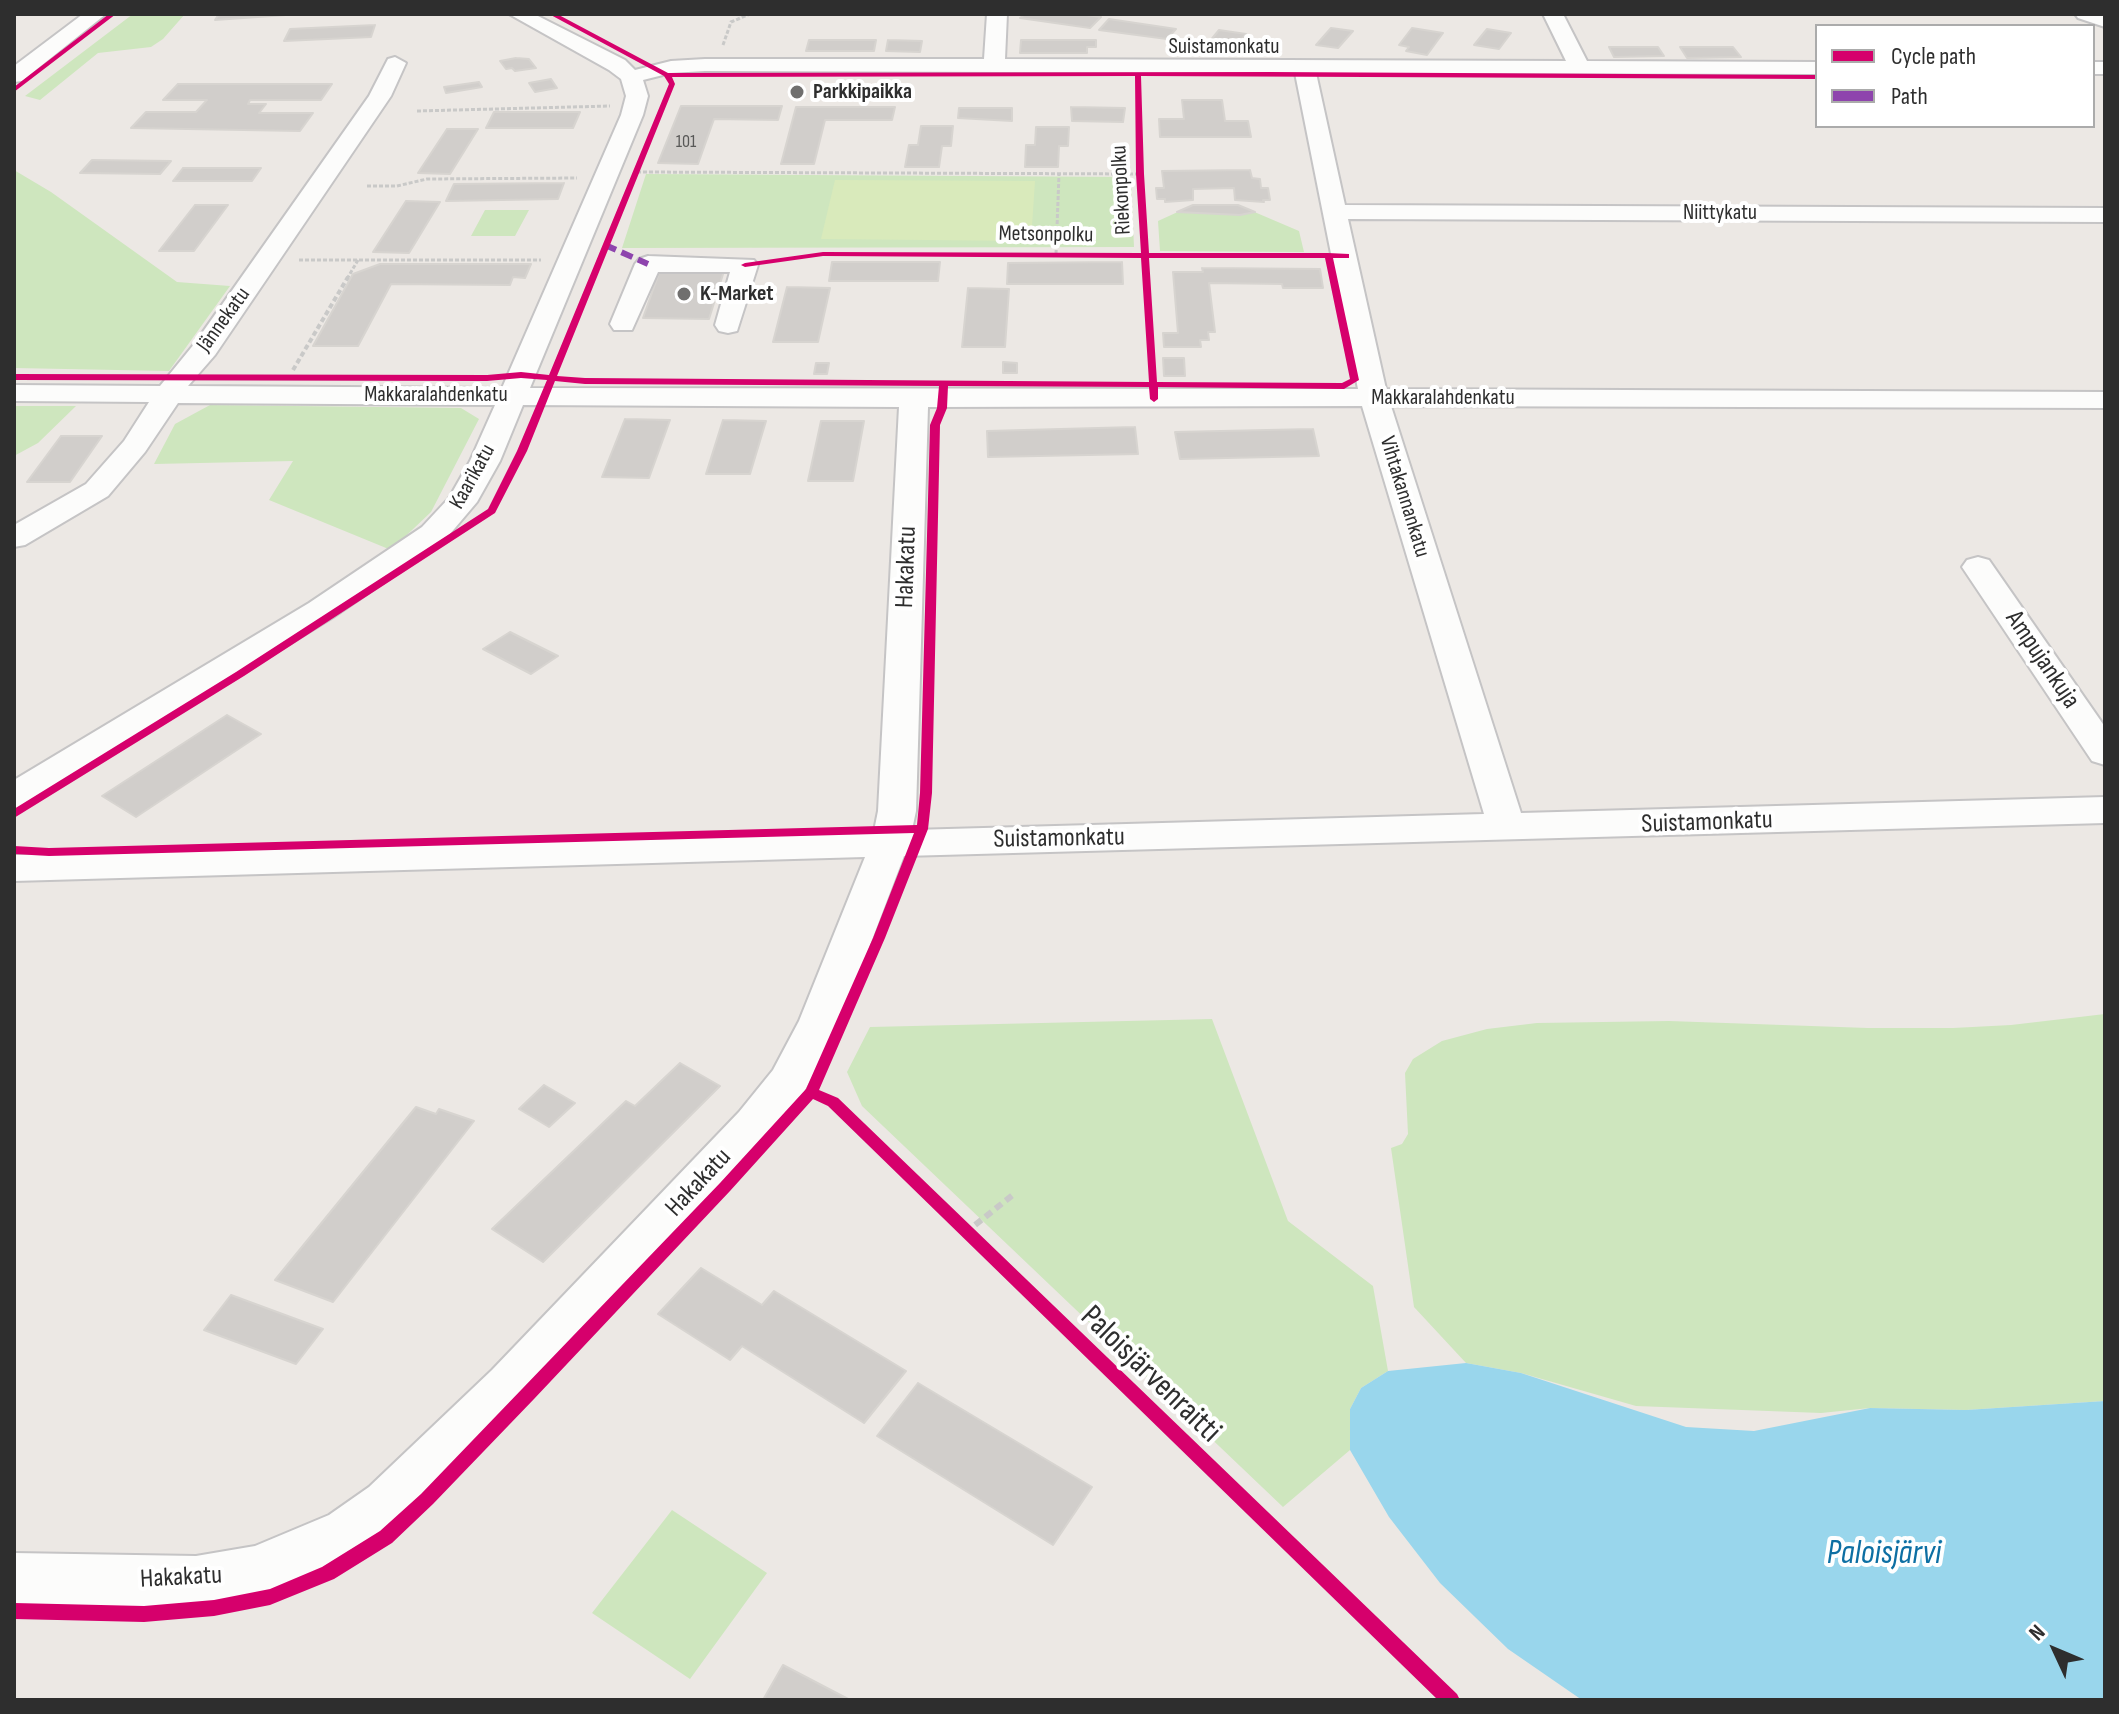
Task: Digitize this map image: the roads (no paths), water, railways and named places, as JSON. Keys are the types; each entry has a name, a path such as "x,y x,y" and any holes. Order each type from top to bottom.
{"street":[{"path":"14,76 96,14"},
{"path":"519,14 617,65 633,91"},
{"path":"994,66 997,14"},
{"path":"1553,14 1580,68"},
{"path":"2085,14 2105,21"},
{"name":"Jännekatu","path":"14,538 97,490 135,446 169,393 205,349 380,96 395,63"},
{"name":"Suistamonkatu","path":"633,91 671,67 716,65 1815,68"},
{"name":"Vihtakannankatu","path":"1304,67 1374,398 1507,828"},
{"name":"Kaarikatu","path":"14,797 321,610 433,534 449,519 471,488 571,259 618,182 633,91"},
{"name":"Niittykatu","path":"1336,212 2105,215"},
{"path":"623,324 648,264 745,265 728,325"},
{"name":"Makkaralahdenkatu","path":"14,393 914,399 2105,400"},
{"name":"Hakakatu","path":"14,1579 196,1582 257,1572 347,1533 387,1504 509,1386 754,1124 788,1082 820,1021 890,843 897,811 914,399"},
{"name":"Ampujankuja","path":"1978,567 2105,753"},
{"name":"Suistamonkatu","path":"14,868 2105,810"}],"water":[{"name":"Paloisjärvi","path":"1466,1363 1521,1373 1686,1427 1754,1431 1870,1408 1966,1410 2105,1401 2105,1700 1582,1700 1508,1649 1440,1583 1389,1517 1350,1450 1350,1409 1361,1388 1388,1371"}],"place":[{"name":"Parkkipaikka","path":"797,92"},
{"name":"K-Market","path":"684,294"}]}
